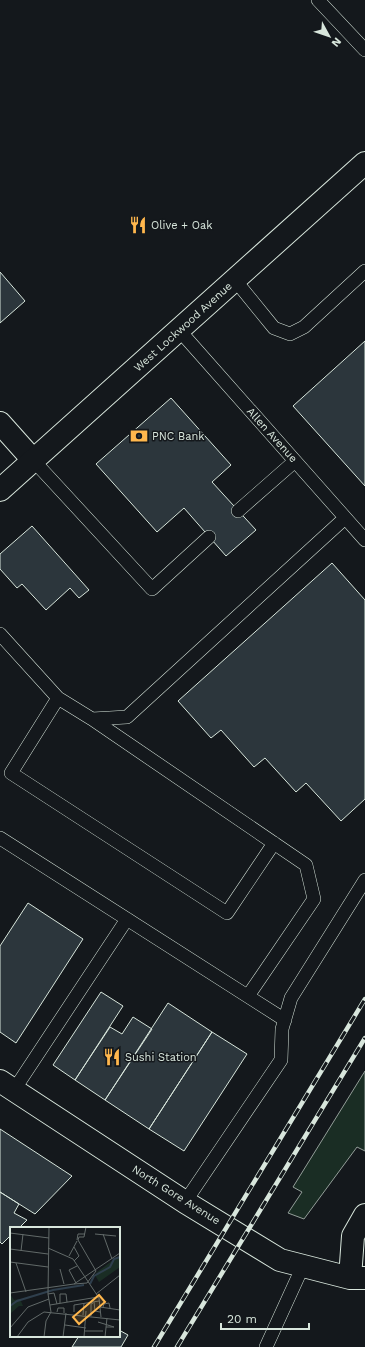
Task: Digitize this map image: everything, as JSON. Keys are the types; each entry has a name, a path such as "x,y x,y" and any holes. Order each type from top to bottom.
{"street":[{"name":"West Lockwood Avenue","path":"0,490 365,163"},
{"path":"0,423 33,460"},
{"name":"North Gore Avenue","path":"7,1085 185,1202 280,1260 357,1278"},
{"path":"357,1278 353,1236 365,1215"}],"lane":[{"path":"318,0 365,50"},
{"path":"235,280 274,328 290,334 304,327 365,271"},
{"name":"Allen Avenue","path":"179,330 365,540"},
{"path":"33,460 152,590 209,537"},
{"path":"238,511 295,461"},
{"path":"92,719 127,717 345,518"},
{"path":"0,634 58,698 92,719 306,865 314,899 248,996"},
{"path":"58,698 11,773 227,913 274,843"},
{"path":"0,838 284,1020"},
{"path":"185,1202 281,1060 282,1029 291,998 365,880"},
{"path":"7,1085 127,919"},
{"path":"266,1347 303,1266"}],"green space":[{"path":"365,1071 365,1151 357,1147 304,1219 288,1213 302,1192 293,1187"}],"building":[{"path":"0,272 25,301 0,323"},
{"path":"365,341 365,486 293,406"},
{"path":"171,398 231,465 212,482 256,530 226,556 184,508 157,532 96,464"},
{"path":"32,526 89,590 79,598 70,588 46,610 22,584 17,588 0,569 0,554"},
{"path":"332,563 365,600 365,799 341,821 306,783 296,792 265,758 254,767 221,730 211,738 178,701"},
{"path":"28,903 83,939 16,1043 0,1032 0,946"},
{"path":"101,992 123,1006 75,1080 53,1065"},
{"path":"168,1003 212,1032 149,1129 105,1100"},
{"name":"Sushi Station","path":"133,1017 152,1029 105,1100 75,1080 110,1027 122,1034"},
{"path":"212,1032 247,1054 184,1151 149,1129"},
{"path":"0,1129 72,1176 35,1214 0,1192"},
{"path":"0,1192 19,1204 14,1213 27,1220 20,1227 10,1227 10,1236 2,1244 0,1242"},
{"path":"120,1331 128,1335 121,1347 72,1347 78,1337 120,1337"}],"railway":[{"path":"154,1347 365,999"},
{"path":"177,1347 365,1038"}],"place":[{"name":"Olive + Oak","path":"138,225"},
{"name":"PNC Bank","path":"139,436"},
{"name":"Sushi Station","path":"112,1057"}]}
